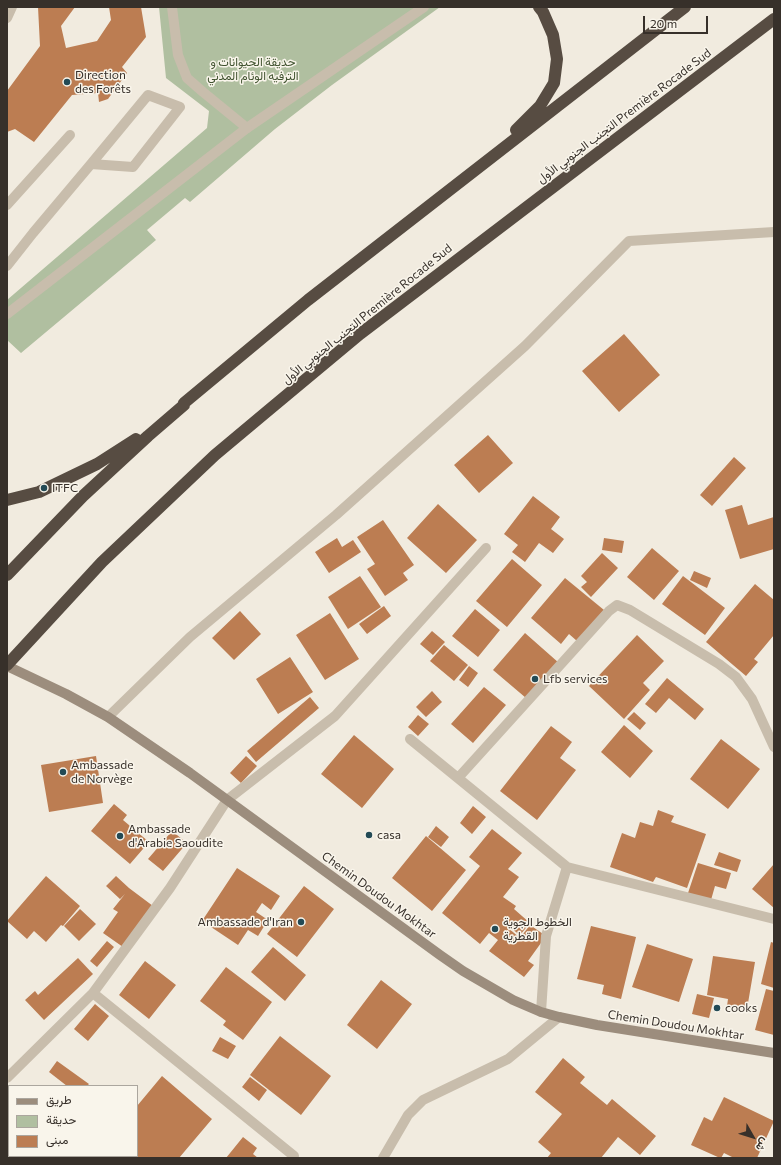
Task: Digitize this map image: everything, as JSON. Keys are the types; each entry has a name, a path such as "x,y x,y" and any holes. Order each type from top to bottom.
{"highway":[{"path":"472,173 540,106 554,83 557,59 553,34 543,12 539,7"},
{"path":"7,575 84,496 143,440 184,405 184,403 308,300 685,7"},
{"name":"التجنب الجنوبي الأول Première Rocade Sud","path":"7,666 102,562 215,455 360,334 774,19"},
{"path":"7,500 39,492 97,464 184,405"}],"street":[{"path":"7,18 12,7"},
{"path":"172,7 174,33 178,55 187,78 247,128"},
{"path":"7,314 247,128 424,7"},
{"path":"7,266 91,164 148,95 180,108 133,167 91,164"},
{"path":"7,205 70,135"},
{"path":"108,717 190,637 336,515 525,346 629,241 774,232"},
{"path":"7,1078 93,993 170,888 227,800 335,716 486,548"},
{"path":"458,778 609,611 617,605 630,610 719,664 736,677 752,699 774,748"},
{"name":"Chemin Doudou Mokhtar","path":"7,666 88,705 108,717 171,759 345,887 452,963 513,1000 541,1012 597,1025 774,1053"},
{"path":"410,739 568,867 774,918"},
{"path":"541,1012 546,936 568,867"},
{"path":"93,993 294,1156"},
{"path":"383,1158 408,1115 423,1100 508,1059 559,1017"}],"green space":[{"name":"حديقة الحيوانات و الترفيه الوئام المدني","path":"159,7 440,7 332,85 275,129 190,202 185,198 147,230 156,240 21,353 7,340 7,300 207,128 209,111 166,78"}],"building":[{"name":"Direction des Forêts","path":"38,7 75,7 61,26 66,48 97,41 111,20 109,7 141,7 146,37 122,67 127,73 108,99 99,102 98,93 72,95 34,142 15,129 7,132 7,91 40,46"},
{"path":"624,334 660,375 619,412 582,371"},
{"path":"488,435 513,463 479,493 454,465"},
{"path":"734,457 746,468 712,506 700,495"},
{"path":"533,496 560,517 551,529 564,539 553,553 539,543 525,562 512,552 518,545 504,534"},
{"path":"438,504 477,540 446,573 407,538"},
{"path":"742,505 748,525 774,517 774,549 740,559 725,510"},
{"path":"383,520 414,565 403,573 408,580 385,596 367,569 375,564 357,537"},
{"path":"337,538 342,547 353,540 361,552 329,573 315,552"},
{"path":"604,538 624,541 622,553 602,550"},
{"path":"652,548 679,571 654,600 627,577"},
{"path":"602,553 618,568 591,597 581,587 587,582 581,576"},
{"path":"512,559 542,585 507,627 476,601"},
{"path":"694,571 711,578 707,588 690,580"},
{"path":"360,576 381,607 348,629 328,597"},
{"path":"683,576 725,608 705,635 662,604"},
{"path":"565,578 604,610 577,641 569,634 561,644 531,618"},
{"path":"755,584 774,600 774,635 754,659 758,662 746,676 706,642"},
{"path":"384,606 391,616 367,634 359,624"},
{"path":"475,609 500,630 478,657 452,636"},
{"path":"240,611 261,634 234,660 212,638"},
{"path":"330,613 359,659 325,680 296,635"},
{"path":"432,631 445,642 433,655 420,644"},
{"path":"525,633 559,663 526,698 493,670"},
{"path":"637,635 664,661 643,683 650,690 624,719 589,686"},
{"path":"444,645 468,665 454,681 430,661"},
{"path":"290,657 313,692 278,714 256,679"},
{"path":"469,666 478,673 468,687 459,680"},
{"path":"667,678 704,709 695,720 669,698 656,713 645,704"},
{"path":"484,687 506,705 473,743 451,724"},
{"path":"432,691 442,702 426,717 416,707"},
{"path":"310,697 319,708 256,762 247,751"},
{"path":"634,712 646,723 640,730 627,719"},
{"path":"418,715 429,724 418,736 408,727"},
{"path":"624,725 653,751 630,778 601,752"},
{"path":"551,726 572,742 560,758 576,770 537,820 500,791"},
{"path":"354,735 394,769 362,808 321,774"},
{"path":"721,739 760,769 728,809 690,779"},
{"path":"96,756 103,803 49,812 41,765"},
{"path":"246,756 257,766 241,783 230,773"},
{"name":"Ambassade d'Arabie Saoudite","path":"114,804 127,815 123,820 149,842 130,864 91,831"},
{"path":"473,806 486,817 472,834 460,823"},
{"path":"658,810 674,816 671,822 706,834 687,888 656,877 653,882 610,867 622,833 635,838 640,822 653,826"},
{"path":"436,826 449,837 441,847 428,837"},
{"path":"492,829 522,853 508,869 519,877 503,897 516,906 514,909 530,923 520,935 508,926 507,927 520,938 530,925 546,936 528,961 534,965 524,977 489,951 498,940 489,933 480,944 442,913 480,866 469,857"},
{"path":"172,831 187,843 163,871 148,859"},
{"path":"426,836 466,870 432,911 392,878"},
{"path":"719,852 741,860 737,872 714,865"},
{"path":"698,863 731,873 726,889 715,886 711,900 688,893"},
{"path":"774,864 774,908 752,889"},
{"path":"237,868 280,896 271,910 262,903 256,912 268,920 258,936 248,930 238,945 202,921"},
{"path":"46,876 80,906 63,926 61,925 46,942 34,931 27,939 7,921"},
{"path":"116,876 153,906 123,947 103,933 118,912 113,909 125,894 120,899 106,886"},
{"name":"Ambassade d'Iran","path":"304,886 334,909 297,957 267,934"},
{"path":"80,909 96,924 79,941 64,926"},
{"path":"591,926 636,937 621,999 602,994 604,985 577,979"},
{"path":"107,941 114,947 97,967 90,961"},
{"path":"771,942 774,943 774,988 761,984"},
{"path":"647,944 693,959 679,1002 632,987"},
{"path":"273,947 306,975 285,1001 251,972"},
{"path":"713,956 755,962 747,1009 727,1006 728,999 707,995"},
{"path":"78,958 93,974 44,1020 25,1000 35,991 38,995"},
{"path":"145,961 176,985 149,1019 119,995"},
{"path":"226,967 272,1002 243,1040 223,1025 226,1021 200,1001"},
{"path":"381,980 412,1004 377,1049 347,1025"},
{"path":"766,989 774,991 774,1035 755,1030"},
{"path":"697,994 714,998 709,1018 692,1014"},
{"path":"95,1004 109,1016 88,1041 74,1029"},
{"path":"280,1036 331,1076 301,1115 250,1075"},
{"path":"220,1037 236,1046 228,1059 212,1051"},
{"path":"563,1058 585,1077 580,1083 607,1105 612,1099 656,1136 640,1155 618,1137 601,1158 547,1158 551,1153 538,1142 562,1114 535,1092"},
{"path":"57,1061 89,1084 66,1085 49,1072"},
{"path":"162,1076 212,1119 179,1158 120,1158 138,1157 138,1105"},
{"path":"250,1077 267,1090 259,1101 242,1087"},
{"path":"724,1097 774,1121 757,1158 734,1158 724,1153 720,1158 691,1145 704,1117 712,1121"},
{"path":"243,1137 257,1148 253,1154 258,1158 226,1158"}],"place":[{"name":"Direction des Forêts","path":"67,82"},
{"name":"ITFC","path":"44,488"},
{"name":"Lfb services","path":"535,679"},
{"name":"Ambassade de Norvège","path":"63,772"},
{"name":"casa","path":"369,835"},
{"name":"Ambassade d'Arabie Saoudite","path":"120,836"},
{"name":"Ambassade d'Iran","path":"301,922"},
{"name":"الخطوط الجوية القطرية","path":"495,929"},
{"name":"cooks","path":"717,1008"}]}
